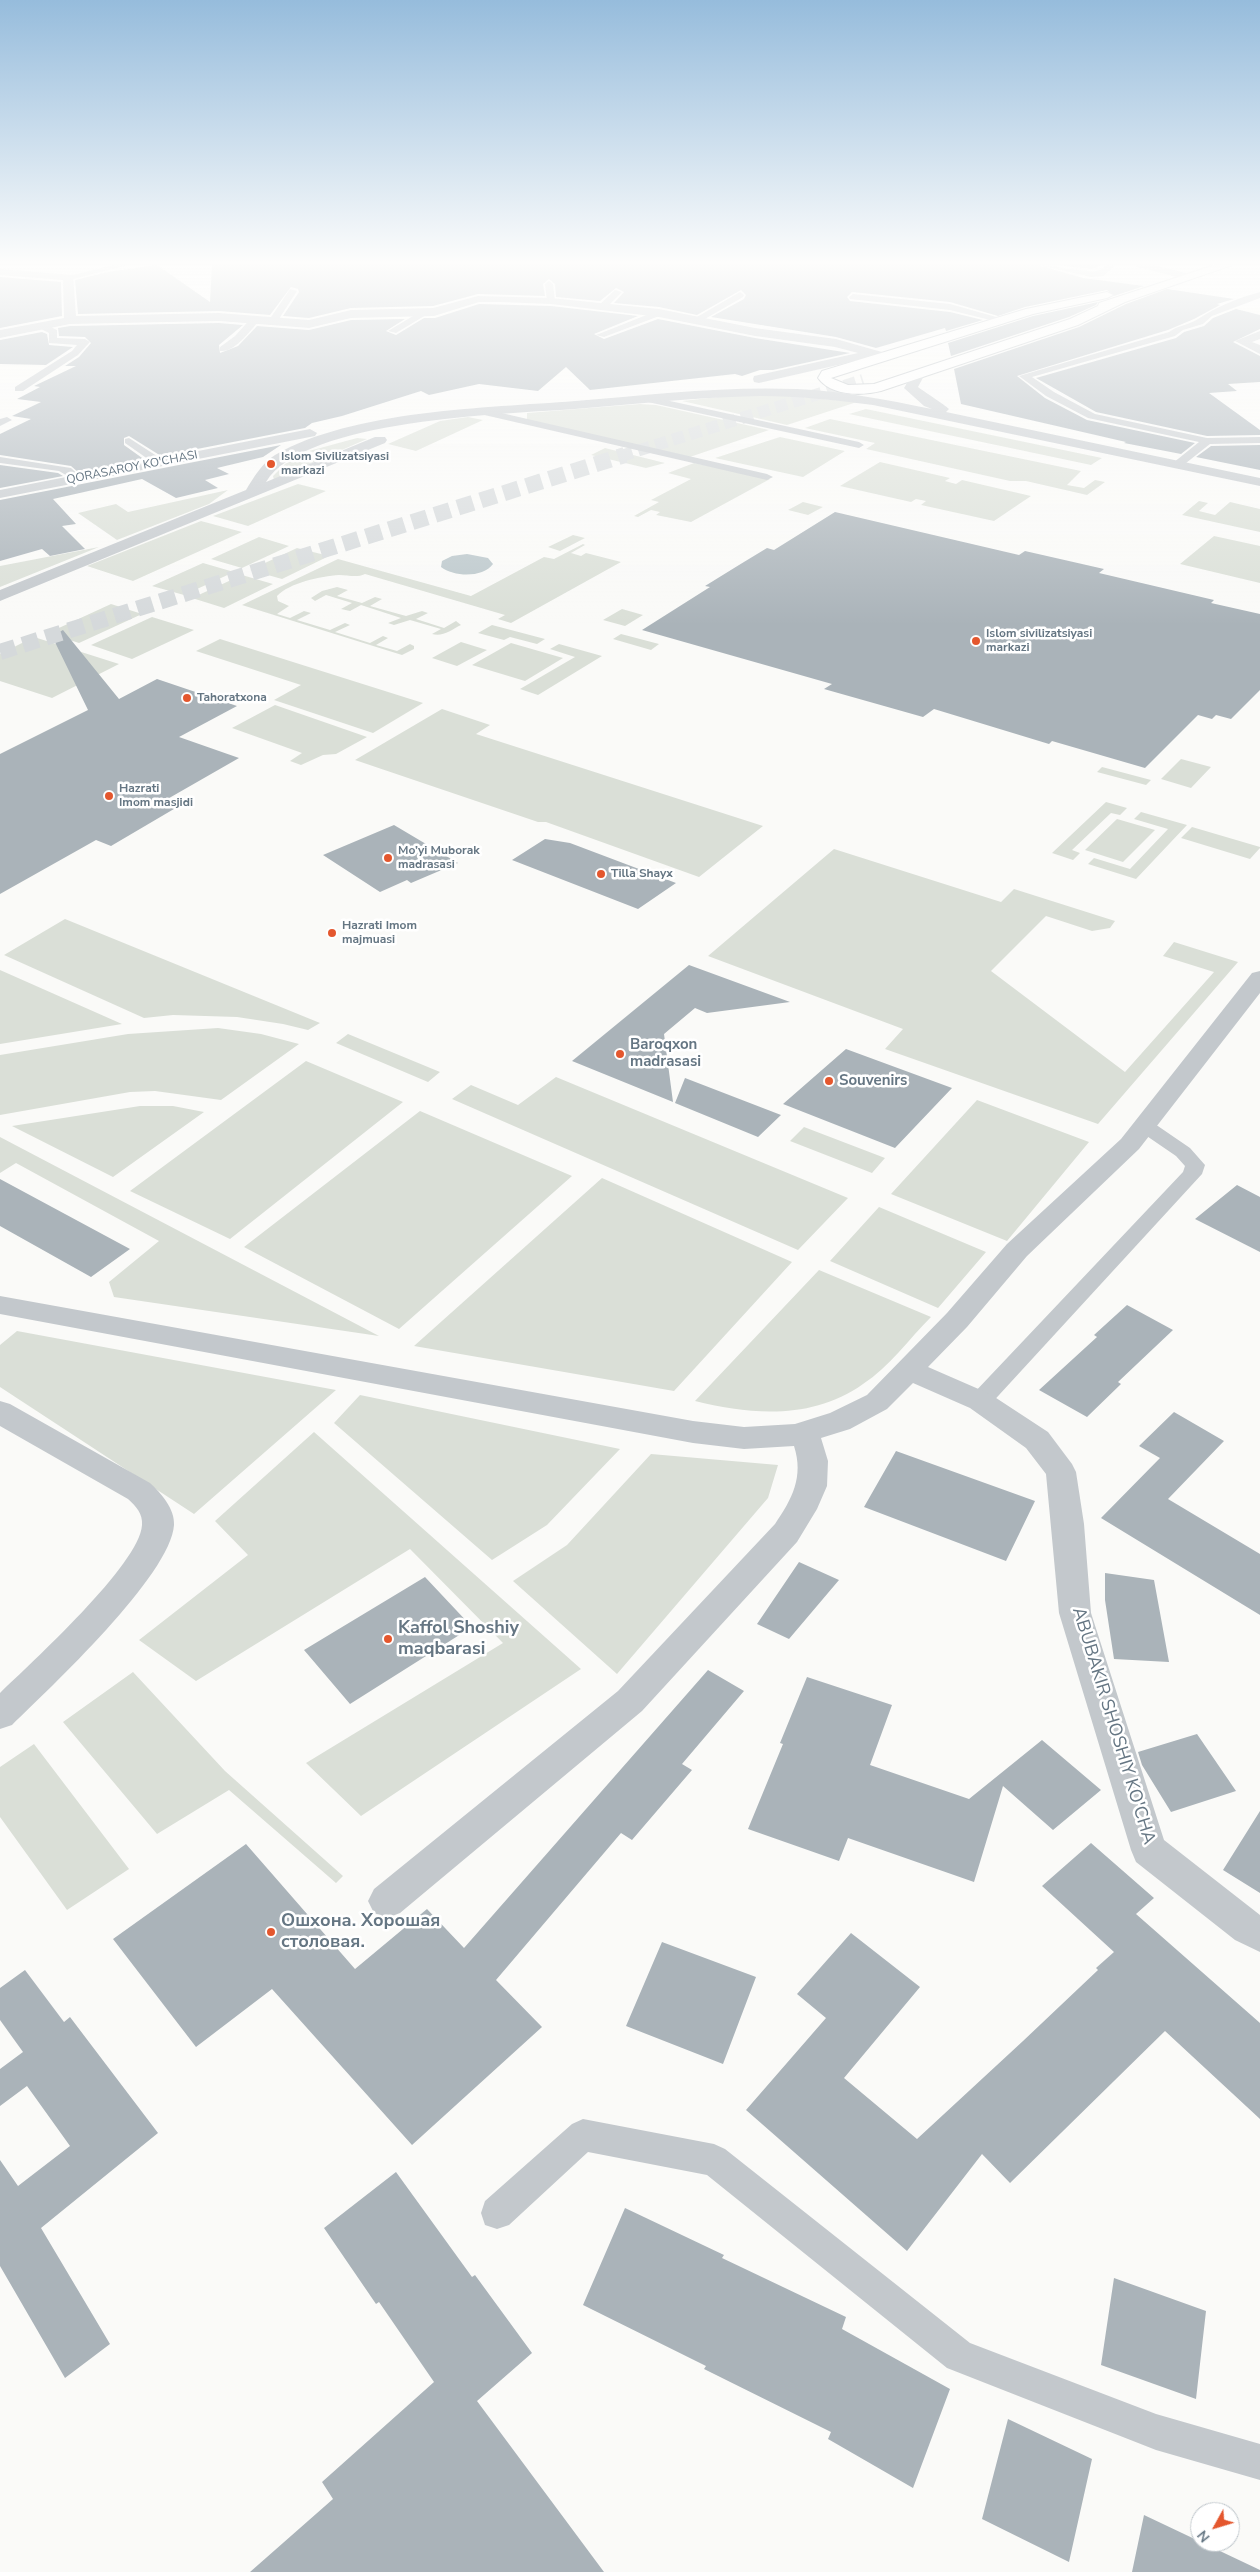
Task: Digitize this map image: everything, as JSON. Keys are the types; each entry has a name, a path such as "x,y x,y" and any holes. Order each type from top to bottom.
{"main road":[{"path":"839,385 864,389 885,385"}],"street":[{"name":"QORASAROY KO'CHASI","path":"0,494 439,405 620,395 706,385"},
{"path":"742,391 772,385"},
{"path":"912,385 911,388 929,403 991,425"},
{"path":"251,494 271,464 294,452 353,433 427,419 484,412 742,391 795,391 845,396 1260,482"},
{"path":"0,596 251,494 427,419"},
{"path":"0,1305 693,1432 762,1439 804,1433 834,1424 866,1409 886,1393 957,1320 1017,1250 1130,1144 1260,978"},
{"name":"ABUBAKIR SHOSHIY KO'CHA","path":"909,1370 980,1401 1037,1440 1061,1472 1068,1524 1075,1613 1149,1850 1248,1928 1260,1934"},
{"path":"0,1412 139,1491 154,1506 159,1528 151,1549 91,1624 0,1715"},
{"path":"388,1901 630,1701 786,1533 806,1502 814,1472 813,1452 804,1433"}],"lane":[{"path":"19,389 25,385"},
{"path":"1037,385 1092,416 1208,441 1260,440"},
{"path":"647,399 859,445"},
{"path":"484,412 767,477"},
{"path":"1177,465 1208,441"},
{"path":"129,442 159,462"},
{"path":"0,460 67,470 76,478"},
{"path":"980,1401 1192,1174 1195,1165 1183,1152 1145,1126"},
{"path":"497,2213 583,2135 714,2160 958,2356 1156,2432 1260,2462"}],"shaded area":[{"path":"754,393 857,402 787,425 682,401"},
{"path":"640,404 656,405 769,430 690,457 527,420 527,413"},
{"path":"866,409 1102,458 1091,465 849,414"},
{"path":"468,417 483,420 416,451 388,444 440,421"},
{"path":"830,419 1081,471 1067,485 1084,488 1095,480 1105,482 1087,495 1026,481 1010,481 866,449 875,443 805,428"},
{"path":"780,437 845,451 803,477 715,458"},
{"path":"357,438 367,439 328,456 309,451"},
{"path":"605,448 665,463 646,468 591,455"},
{"path":"299,456 319,460 274,480 273,476 285,464"},
{"path":"880,462 950,478 945,481 956,484 962,480 1031,496 994,521 921,505 926,501 916,499 911,502 840,486"},
{"path":"694,463 770,479 691,522 656,515 660,512 651,510 638,517 634,516 659,502 651,500 691,479 668,473"},
{"path":"298,484 326,491 248,526 213,516"},
{"path":"228,490 209,504 117,540 78,513 116,504 128,512"},
{"path":"1199,501 1208,503 1199,511 1215,515 1230,502 1260,509 1260,532 1182,515"},
{"path":"803,502 823,507 808,515 788,510"},
{"path":"201,521 242,532 133,581 87,566"},
{"path":"573,535 585,538 560,551 548,547"},
{"path":"1214,536 1260,546 1260,583 1180,564"},
{"path":"259,537 289,546 242,568 211,559"},
{"path":"583,544 585,545 571,553 581,556 586,553 621,562 511,623 498,619 505,615 365,574 356,576 339,575 315,579 289,587 277,596 278,601 289,606 277,614 290,618 304,611 311,613 297,620 330,630 345,623 350,625 335,632 370,643 383,636 388,638 376,645 397,651 410,644 414,646 414,649 402,655 242,605 338,559 471,596 544,557 554,559"},
{"path":"99,547 0,587 0,566"},
{"path":"297,548 329,556 282,579 250,570"},
{"path":"467,554 488,558 493,564 488,569 476,574 453,573 441,567 442,561 452,556"},
{"path":"203,563 234,572 184,595 152,586"},
{"path":"242,575 273,584 224,608 192,598"},
{"path":"337,587 348,590 337,596 362,603 375,597 382,599 370,606 406,616 422,611 428,613 416,619 444,628 456,621 461,625 443,634 436,635 432,634 441,629 410,620 394,625 388,623 401,618 361,605 350,611 341,609 352,603 326,595 315,601 311,598 322,591"},
{"path":"111,604 142,614 79,643 48,633"},
{"path":"622,609 643,615 625,626 603,620"},
{"path":"152,617 194,630 132,659 91,645"},
{"path":"492,625 545,639 537,644 510,637 504,640 478,633"},
{"path":"621,634 659,644 651,650 613,639"},
{"path":"34,637 119,664 52,698 0,681 0,654"},
{"path":"220,639 423,703 373,733 274,700 301,685 196,651"},
{"path":"461,642 487,650 457,666 432,658"},
{"path":"511,643 563,658 525,681 472,665"},
{"path":"559,644 602,656 538,695 520,689 575,657 550,649"},
{"path":"275,705 367,737 336,754 323,755 301,765 290,761 302,753 232,728"},
{"path":"442,709 490,725 476,734 763,826 699,877 546,822 538,822 355,760"},
{"path":"1181,759 1211,767 1191,788 1161,779"},
{"path":"1102,767 1151,780 1146,785 1097,772"},
{"path":"1106,802 1127,808 1120,815 1111,813 1072,850 1080,853 1073,860 1052,853"},
{"path":"1141,812 1187,825 1136,879 1088,864 1094,858 1130,869 1168,829 1134,819"},
{"path":"1117,819 1155,830 1123,862 1085,850"},
{"path":"1192,827 1260,848 1250,859 1181,838"},
{"path":"834,849 1001,902 1014,889 1115,921 1110,928 1092,931 1046,916 991,971 1125,1072 1214,972 1163,956 1174,942 1238,962 1098,1124 885,1049 903,1029 708,956"},
{"path":"65,919 320,1023 308,1030 237,1017 173,1015 144,1018 4,955"},
{"path":"0,970 122,1024 0,1044"},
{"path":"218,1028 261,1034 299,1044 221,1100 155,1091 130,1092 0,1115 0,1055 128,1034"},
{"path":"348,1034 440,1072 428,1082 336,1043"},
{"path":"306,1061 403,1102 230,1239 130,1191"},
{"path":"556,1077 848,1198 798,1250 452,1099 471,1085 518,1105"},
{"path":"977,1100 1089,1142 1007,1241 891,1194"},
{"path":"140,1106 173,1106 204,1112 113,1177 12,1126"},
{"path":"420,1111 572,1176 399,1329 244,1247"},
{"path":"804,1127 885,1158 872,1173 790,1141"},
{"path":"0,1137 379,1336 114,1297 109,1282 159,1241 16,1163 0,1173"},
{"path":"602,1178 792,1262 674,1391 414,1346"},
{"path":"879,1207 986,1252 938,1308 830,1261"},
{"path":"819,1270 931,1317 890,1361 872,1377 844,1396 824,1404 803,1409 760,1411 716,1406 695,1401"},
{"path":"17,1331 336,1390 194,1514 0,1387 0,1345"},
{"path":"360,1395 620,1449 547,1525 492,1560 334,1423"},
{"path":"314,1432 581,1669 361,1816 306,1763 503,1643 410,1549 196,1681 139,1640 248,1555 215,1521"},
{"path":"651,1454 778,1465 768,1498 617,1674 513,1581 567,1545"},
{"path":"133,1672 225,1771 343,1876 336,1883 229,1790 157,1834 63,1722"},
{"path":"34,1744 129,1869 67,1910 0,1817 0,1767"}],"building":[{"path":"474,385 429,395 421,391 342,416 312,423 305,428 161,456 129,436 124,438 124,445 145,460 79,473 71,466 0,455 0,434 31,419 12,416 41,402 17,399 40,387 34,386"},
{"path":"488,385 545,385 538,391"},
{"path":"585,385 635,385 590,390"},
{"path":"957,385 1028,385 1045,398 1087,420 1195,443 1181,454 1124,443 1126,442 961,404"},
{"path":"1048,385 1229,385 1237,391 1209,393 1260,430 1260,435 1207,436 1096,412"},
{"path":"281,445 263,457 217,468 229,474 205,480 218,488 176,498 142,479 53,499 76,524 62,526 85,549 50,556 42,549 0,561 0,500"},
{"path":"1260,445 1260,470 1196,457 1211,446"},
{"path":"0,465 58,473 63,476 0,488"},
{"name":"Islom sivilizatsiyasi markazi","path":"835,512 1019,555 1025,551 1104,569 1099,573 1214,600 1211,603 1260,614 1260,690 1231,719 1216,715 1212,719 1198,715 1145,768 1052,741 1049,744 934,709 923,717 824,689 832,684 642,630 710,587 705,586 739,565 767,548 774,550"},
{"name":"Hazrati Imom masjidi","path":"63,630 119,699 157,679 237,706 179,737 239,758 164,801 179,806 111,846 96,840 0,894 0,754 88,710 52,636"},
{"name":"Mo’yi Muborak madrasasi","path":"394,825 458,863 411,883 407,880 380,892 323,855"},
{"name":"Tilla Shayx","path":"545,839 570,843 676,883 638,909 512,860"},
{"path":"689,965 790,1002 707,1013 695,1008 664,1034 673,1102 572,1061"},
{"path":"846,1049 952,1088 895,1148 783,1104"},
{"path":"685,1078 781,1115 758,1137 675,1103"},
{"path":"0,1179 130,1249 91,1277 0,1226"},
{"path":"1237,1185 1260,1197 1260,1252 1195,1219"},
{"path":"1127,1305 1173,1330 1118,1382 1121,1384 1087,1417 1039,1390 1097,1337 1094,1335"},
{"path":"1174,1412 1224,1441 1168,1499 1260,1554 1260,1615 1101,1518 1160,1458 1139,1446"},
{"path":"896,1451 1035,1501 1006,1561 864,1507"},
{"path":"799,1562 839,1580 789,1639 757,1624"},
{"path":"1105,1573 1154,1580 1169,1662 1114,1659 1105,1600"},
{"name":"Kaffol Shoshiy maqbarasi","path":"425,1577 472,1627 350,1704 304,1650"},
{"path":"708,1670 744,1691 682,1764 692,1770 632,1840 621,1833 496,1980 542,2027 412,2145 272,1989 196,2047 113,1939 246,1844 355,1969 427,1909 464,1948"},
{"path":"807,1677 892,1705 870,1765 969,1799 1042,1740 1101,1790 1053,1830 1003,1786 974,1882 848,1838 839,1861 748,1829 783,1744 780,1743"},
{"path":"1197,1734 1236,1791 1171,1812 1142,1765 1138,1752"},
{"path":"1260,1811 1260,1893 1223,1870"},
{"path":"1091,1843 1154,1898 1136,1914 1260,2023 1260,2119 1165,2031 1010,2183 982,2154 907,2251 746,2110 826,2018 797,1994 851,1933 920,1987 844,2078 917,2139 1098,1970 1096,1968 1114,1952 1042,1886"},
{"path":"662,1942 756,1977 723,2064 626,2026"},
{"path":"25,1970 64,2022 70,2017 158,2133 41,2228 110,2344 65,2378 0,2266 0,2160 18,2186 70,2146 27,2086 0,2106 0,2069 23,2052 0,2020 0,1988"},
{"path":"396,2172 472,2277 475,2275 532,2353 477,2401 604,2572 250,2572 333,2499 322,2482 434,2382 379,2302 376,2304 324,2228"},
{"path":"625,2208 724,2255 722,2258 846,2317 842,2329 950,2389 913,2488 828,2439 831,2432 704,2369 706,2366 583,2305"},
{"path":"1114,2278 1206,2311 1196,2399 1101,2365"},
{"path":"1008,2419 1092,2459 1069,2562 982,2519"},
{"path":"1144,2515 1190,2537 1190,2552 1222,2552 1260,2570 1260,2572 1132,2572"}],"tunnel":[{"path":"621,456 847,385"},
{"path":"0,652 625,455"}],"place":[{"name":"Islom Sivilizatsiyasi markazi","path":"271,464"},
{"name":"Islom sivilizatsiyasi markazi","path":"976,641"},
{"name":"Tahoratxona","path":"187,698"},
{"name":"Hazrati Imom masjidi","path":"109,796"},
{"name":"Mo’yi Muborak madrasasi","path":"388,858"},
{"name":"Tilla Shayx","path":"601,874"},
{"name":"Hazrati Imom majmuasi","path":"332,933"},
{"name":"Baroqxon madrasasi","path":"620,1054"},
{"name":"Souvenirs","path":"829,1081"},
{"name":"Kaffol Shoshiy maqbarasi","path":"388,1639"},
{"name":"Ошхона. Хорошая столовая.","path":"271,1932"}]}
